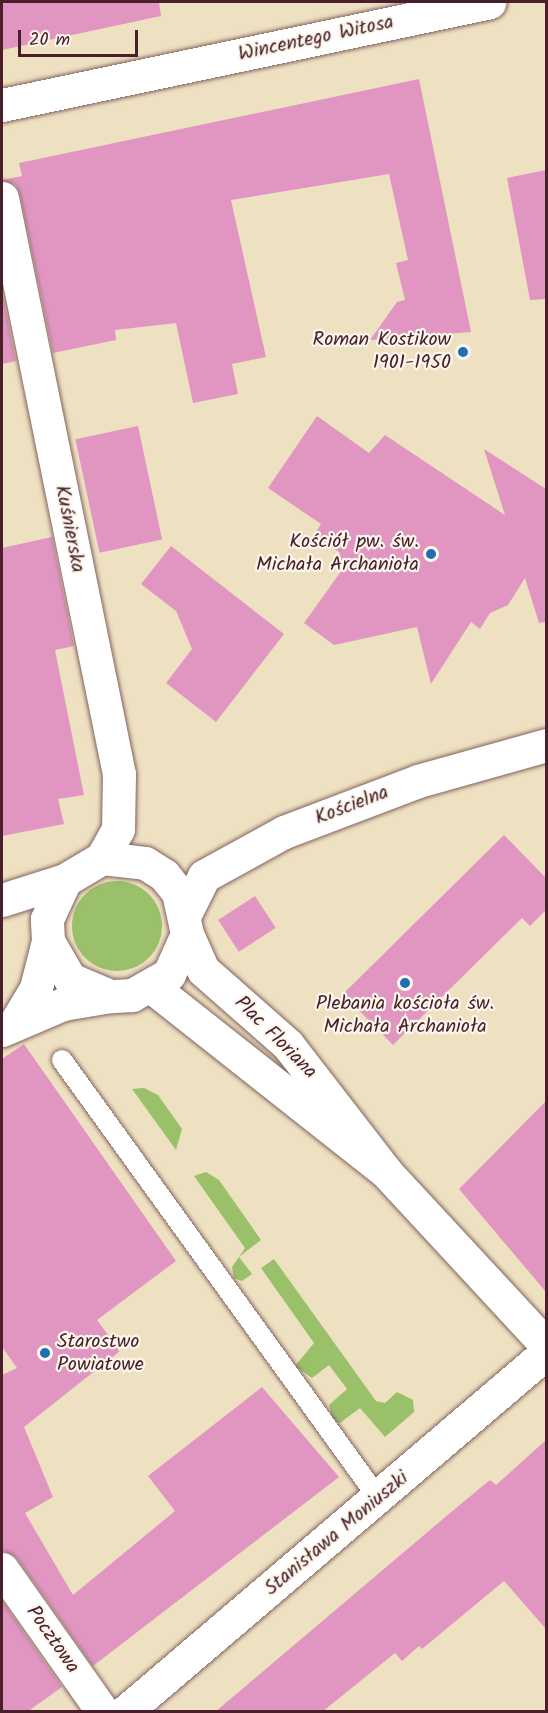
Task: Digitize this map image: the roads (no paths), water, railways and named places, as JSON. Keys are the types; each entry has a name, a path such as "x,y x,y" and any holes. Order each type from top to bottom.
{"street":[{"name":"Wincentego Witosa","path":"2,105 489,2"},
{"name":"Kuśnierska","path":"2,198 119,774 118,829 102,858"},
{"name":"Kościelna","path":"186,923 204,876 284,832 418,781 546,745"},
{"path":"2,900 65,880 102,858 145,862 178,892 186,923 169,974 152,987 63,1004 9,1025"},
{"path":"9,1025 36,988 48,941 53,898 65,880"},
{"name":"Plac Floriana","path":"186,923 203,970 288,1045 386,1172 546,1345"},
{"path":"48,941 70,979 110,996"},
{"name":"Plac Floriana","path":"152,987 386,1172"},
{"name":"Stanisława Moniuszki","path":"125,1712 379,1498 546,1353"},
{"name":"Pocztowa","path":"2,1569 103,1712"}],"lane":[{"path":"62,1060 379,1498"}],"place":[{"name":"Roman Kostikow 1901-1950","path":"463,352"},
{"name":"Kościół pw. św. Michała Archanioła","path":"431,554"},
{"name":"Plebania kościoła św. Michała Archanioła","path":"405,983"},
{"name":"Starostwo Powiatowe","path":"45,1353"}]}
